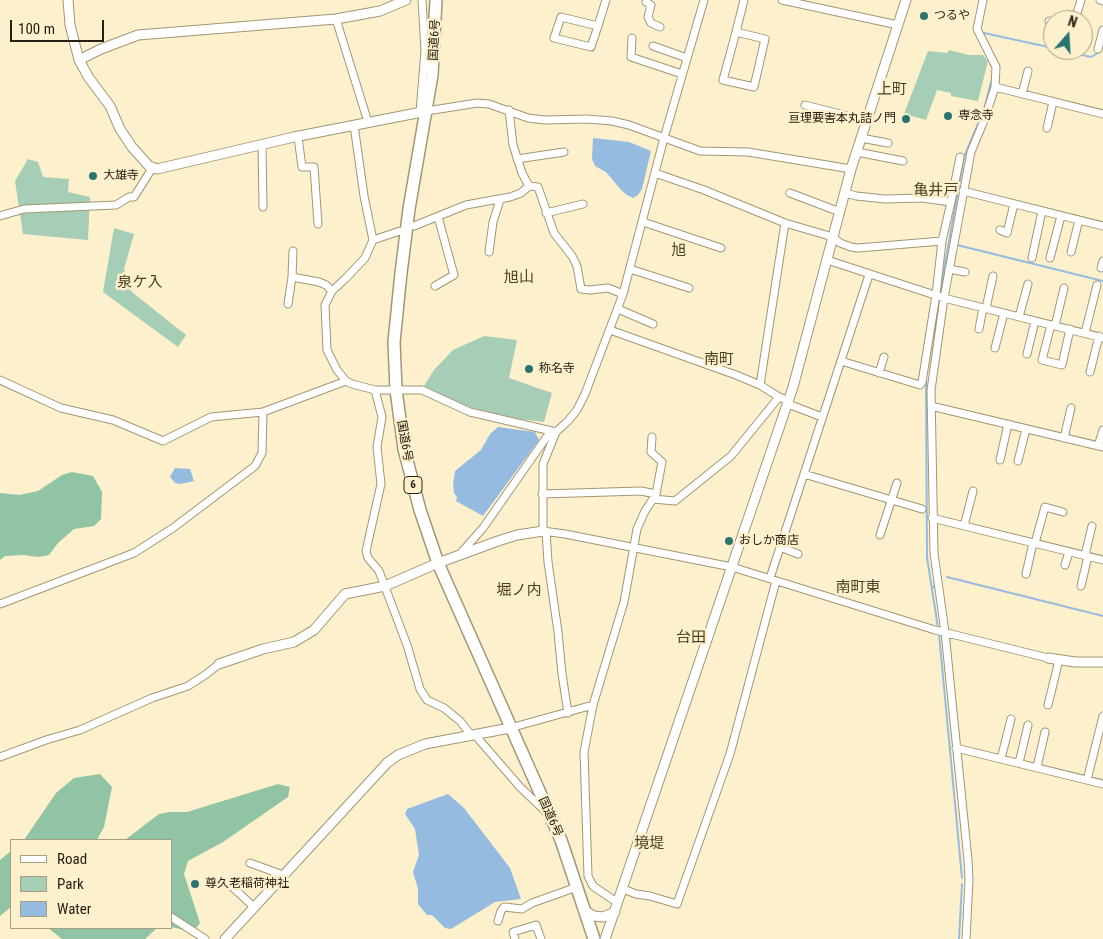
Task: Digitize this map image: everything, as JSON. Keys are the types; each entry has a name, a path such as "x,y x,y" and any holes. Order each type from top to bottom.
{"highway":[{"name":"国道6号","path":"436,0 432,75 424,112 410,209 394,342 396,390 404,448 420,510 438,563 561,840 594,939"}],"street":[{"path":"68,0 70,26 79,60 89,78 110,106 120,129 132,147 149,166 157,169 262,144 368,122 477,103 489,104 528,118 545,120 587,118 612,121 629,125 700,150 748,152 851,170"},
{"path":"79,60 101,49 138,36 336,19 380,11 406,0"},
{"path":"422,0 425,50 424,112"},
{"path":"598,26 561,17 554,38 591,47 598,26 606,0"},
{"path":"459,555 483,528 548,435 556,432 568,421 577,410 585,394 624,294 664,138 704,0"},
{"path":"736,32 765,39 754,87 724,80 736,32 744,0"},
{"path":"782,0 898,25"},
{"path":"605,939 788,402 851,170 906,0"},
{"path":"966,939 969,880 946,632 934,553 931,406 933,372 944,298 963,191 971,152 986,118 995,87 996,67 977,29 983,0"},
{"path":"644,1 651,6 648,17 651,23 660,27"},
{"path":"336,19 368,122"},
{"path":"1098,49 1103,30"},
{"path":"632,38 631,57 682,74"},
{"path":"653,46 687,58"},
{"path":"1022,94 1028,71"},
{"path":"995,87 1103,114"},
{"path":"1047,128 1053,102"},
{"path":"804,106 867,121"},
{"path":"509,110 513,145 529,186"},
{"path":"354,125 364,196 373,240 365,258 332,291 325,305 326,350 331,361 346,381 375,390 422,390 470,412 556,432"},
{"path":"298,137 302,167 314,167 318,224"},
{"path":"861,138 888,143"},
{"path":"262,144 263,206"},
{"path":"517,159 564,152"},
{"path":"857,152 902,161"},
{"path":"841,361 920,386 936,295 942,241 960,156"},
{"path":"0,216 24,209 116,205 129,197 134,197 153,167"},
{"path":"655,173 704,190 785,223 833,237 840,244 858,248 942,241"},
{"path":"414,226 466,205 500,200 521,192 529,186 538,187 554,233 572,256 577,266 582,289 608,288 624,294"},
{"path":"963,191 1103,226"},
{"path":"790,193 840,212"},
{"path":"845,193 885,199 922,198 951,202"},
{"path":"489,252 493,222 500,200"},
{"path":"546,213 583,204"},
{"path":"1000,230 1007,232 1014,204"},
{"path":"1032,258 1042,211"},
{"path":"1050,258 1061,216"},
{"path":"436,286 454,275 438,217"},
{"path":"1070,252 1079,220"},
{"path":"642,222 721,248"},
{"path":"760,385 785,223"},
{"path":"373,240 400,231"},
{"path":"288,304 293,251"},
{"path":"827,260 944,298 1101,337 1090,372"},
{"path":"1101,268 1103,260"},
{"path":"630,269 689,288"},
{"path":"949,269 965,272"},
{"path":"623,889 677,904 730,754 780,548 869,275"},
{"path":"978,329 994,276"},
{"path":"292,277 319,282 326,285 332,291"},
{"path":"1019,317 1028,284"},
{"path":"1085,333 1097,285"},
{"path":"1064,288 1042,360 1062,365 1070,329"},
{"path":"618,309 653,324"},
{"path":"995,348 1004,313"},
{"path":"1027,354 1035,320"},
{"path":"610,330 760,385 788,402 822,417"},
{"path":"878,373 884,357"},
{"path":"0,380 61,408 113,420 163,441 211,417 263,412 346,381"},
{"path":"375,390 382,417 377,447 381,484 366,551 368,558 380,570 407,645 420,689 427,700 444,708 460,721 550,817"},
{"path":"542,494 625,490 641,491 654,497 676,501 731,456 779,397"},
{"path":"931,406 1100,447 1103,430"},
{"path":"1064,438 1070,408"},
{"path":"0,598 0,604 134,553 172,528 255,466 262,454 263,412"},
{"path":"1000,460 1008,424"},
{"path":"1018,461 1026,429"},
{"path":"556,432 544,464 542,494 548,562 568,713"},
{"path":"618,903 594,886 588,876 584,752 594,705 624,602 637,529 654,497 662,462 651,452 652,437"},
{"path":"804,474 922,510"},
{"path":"880,535 897,483"},
{"path":"964,526 973,492"},
{"path":"1026,574 1045,508 1063,512"},
{"path":"932,518 1103,560"},
{"path":"1081,586 1092,526"},
{"path":"0,757 80,730 152,698 188,686 219,664 263,648 294,642 314,630 345,594 385,586 438,563 517,535 545,531 732,567 946,632 1048,658 1075,662 1103,662"},
{"path":"780,548 798,554"},
{"path":"1065,566 1068,552"},
{"path":"1048,705 1059,660"},
{"path":"225,939 387,763 398,755 425,744 510,728 594,705"},
{"path":"1087,780 1103,716"},
{"path":"1001,759 1011,720"},
{"path":"1019,763 1028,725"},
{"path":"1037,768 1045,732"},
{"path":"956,748 1103,784"},
{"path":"250,863 283,875"},
{"path":"229,884 254,907"},
{"path":"498,922 504,907 522,909 532,903 577,887"},
{"path":"584,910 594,916 603,917 615,912"},
{"path":"172,918 205,939"},
{"path":"515,939 513,932 536,925 541,939"}],"green space":[{"path":"949,50 969,55 983,55 988,61 978,101 951,96 951,93 937,90 926,120 904,114 928,51 947,53"},
{"path":"28,159 38,162 43,177 69,179 68,192 90,197 88,240 23,234 15,181"},
{"path":"114,228 134,234 124,269 132,292 186,335 178,347 103,292"},
{"path":"484,336 517,340 509,378 552,393 544,422 511,418 463,405 424,386 434,370 453,350"},
{"path":"72,472 93,476 102,492 101,519 94,526 74,529 58,543 49,555 38,557 24,555 5,556 0,560 0,493 19,495 38,491 62,475"},
{"path":"100,774 112,787 104,827 98,839 25,839 56,793 74,778"},
{"path":"278,784 290,787 288,797 223,842 188,861 184,874 200,923 193,932 172,927 172,839 126,839 159,814 187,812"},
{"path":"10,852 10,908 0,916 0,860"},
{"path":"49,929 156,929 145,939 62,939"}],"water":[{"path":"593,138 629,142 651,151 642,189 638,195 633,198 627,195 606,172 595,166 592,159"},
{"path":"498,427 535,432 539,440 483,516 456,501 457,497 454,493 453,485 455,471 481,450 490,434"},
{"path":"175,468 190,469 194,481 181,484 175,483 170,477"},
{"path":"448,794 464,808 510,868 521,899 495,902 451,929 445,928 432,915 427,915 418,904 418,889 413,872 419,855 415,829 405,814 407,809"}],"waterway":[{"path":"984,33 1043,46"},
{"path":"1093,56 1101,51"},
{"path":"940,292 964,157 984,110 991,82"},
{"path":"957,245 1103,281"},
{"path":"926,379 927,557 938,628"},
{"path":"932,587 935,587 934,575"},
{"path":"947,577 1103,616"},
{"path":"939,634 962,878"},
{"path":"959,939 962,884"}],"place":[{"name":"つるや","path":"924,16"},
{"name":"専念寺","path":"948,116"},
{"name":"亘理要害本丸詰ノ門","path":"906,119"},
{"name":"大雄寺","path":"93,176"},
{"name":"称名寺","path":"529,369"},
{"name":"おしか商店","path":"729,541"},
{"name":"尊久老稲荷神社","path":"195,884"}],"district":[{"name":"上町","path":"892,90"},
{"name":"亀井戸","path":"936,191"},
{"name":"旭","path":"679,251"},
{"name":"旭山","path":"519,278"},
{"name":"泉ケ入","path":"140,283"},
{"name":"南町","path":"719,360"},
{"name":"南町東","path":"858,588"},
{"name":"堀ノ内","path":"519,591"},
{"name":"台田","path":"691,638"},
{"name":"境堤","path":"649,844"}]}
